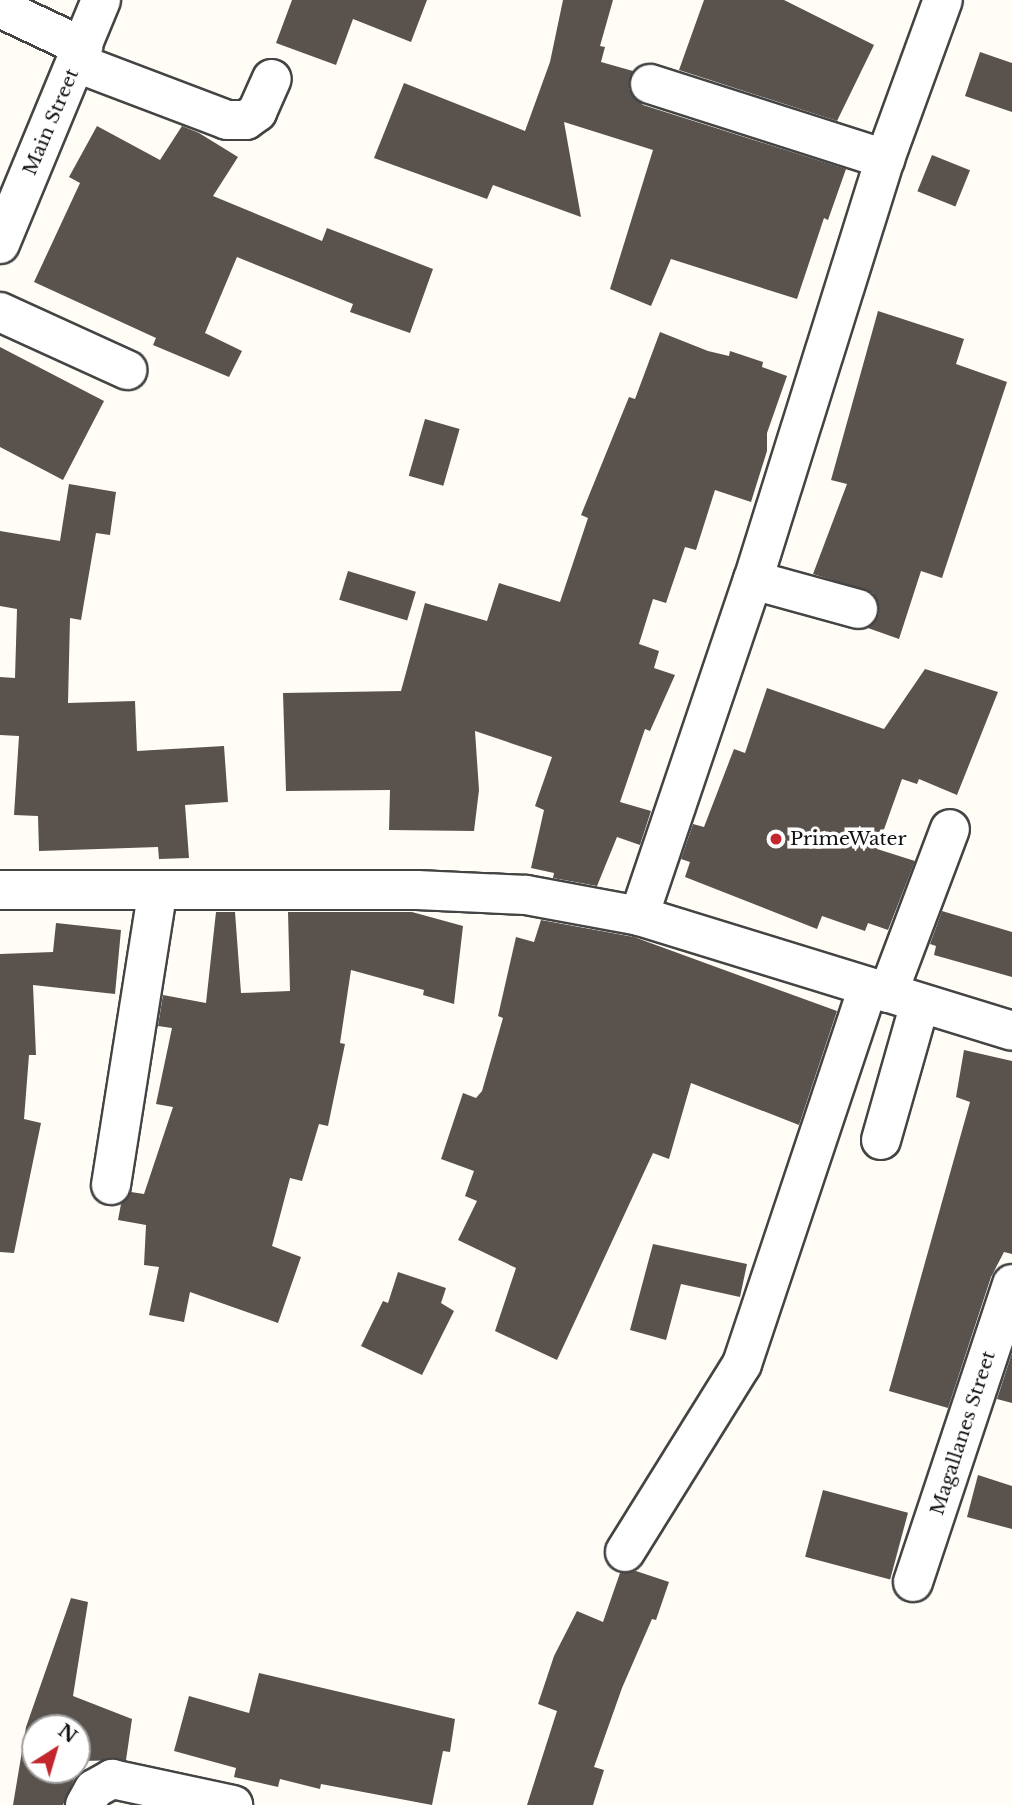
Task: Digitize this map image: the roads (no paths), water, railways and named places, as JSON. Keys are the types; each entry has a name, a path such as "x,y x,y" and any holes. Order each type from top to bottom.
{"street":[{"name":"Main Street","path":"0,244 101,0"},
{"path":"639,916 753,580 885,159 943,0"},
{"path":"0,8 80,55 228,120 246,120 257,112 272,79"},
{"path":"650,84 885,159"},
{"path":"0,312 127,370"},
{"path":"753,580 858,609"},
{"path":"625,1552 728,1392 742,1364 892,994 950,829"},
{"path":"0,890 477,892 526,895 639,916 1012,1031"},
{"path":"111,1185 157,892"},
{"path":"881,1140 892,994"},
{"name":"Magallanes Street","path":"914,1582 1012,1284"},
{"path":"85,1805 94,1789 112,1779 233,1805"}],"place":[{"name":"PrimeWater","path":"776,839"}]}
